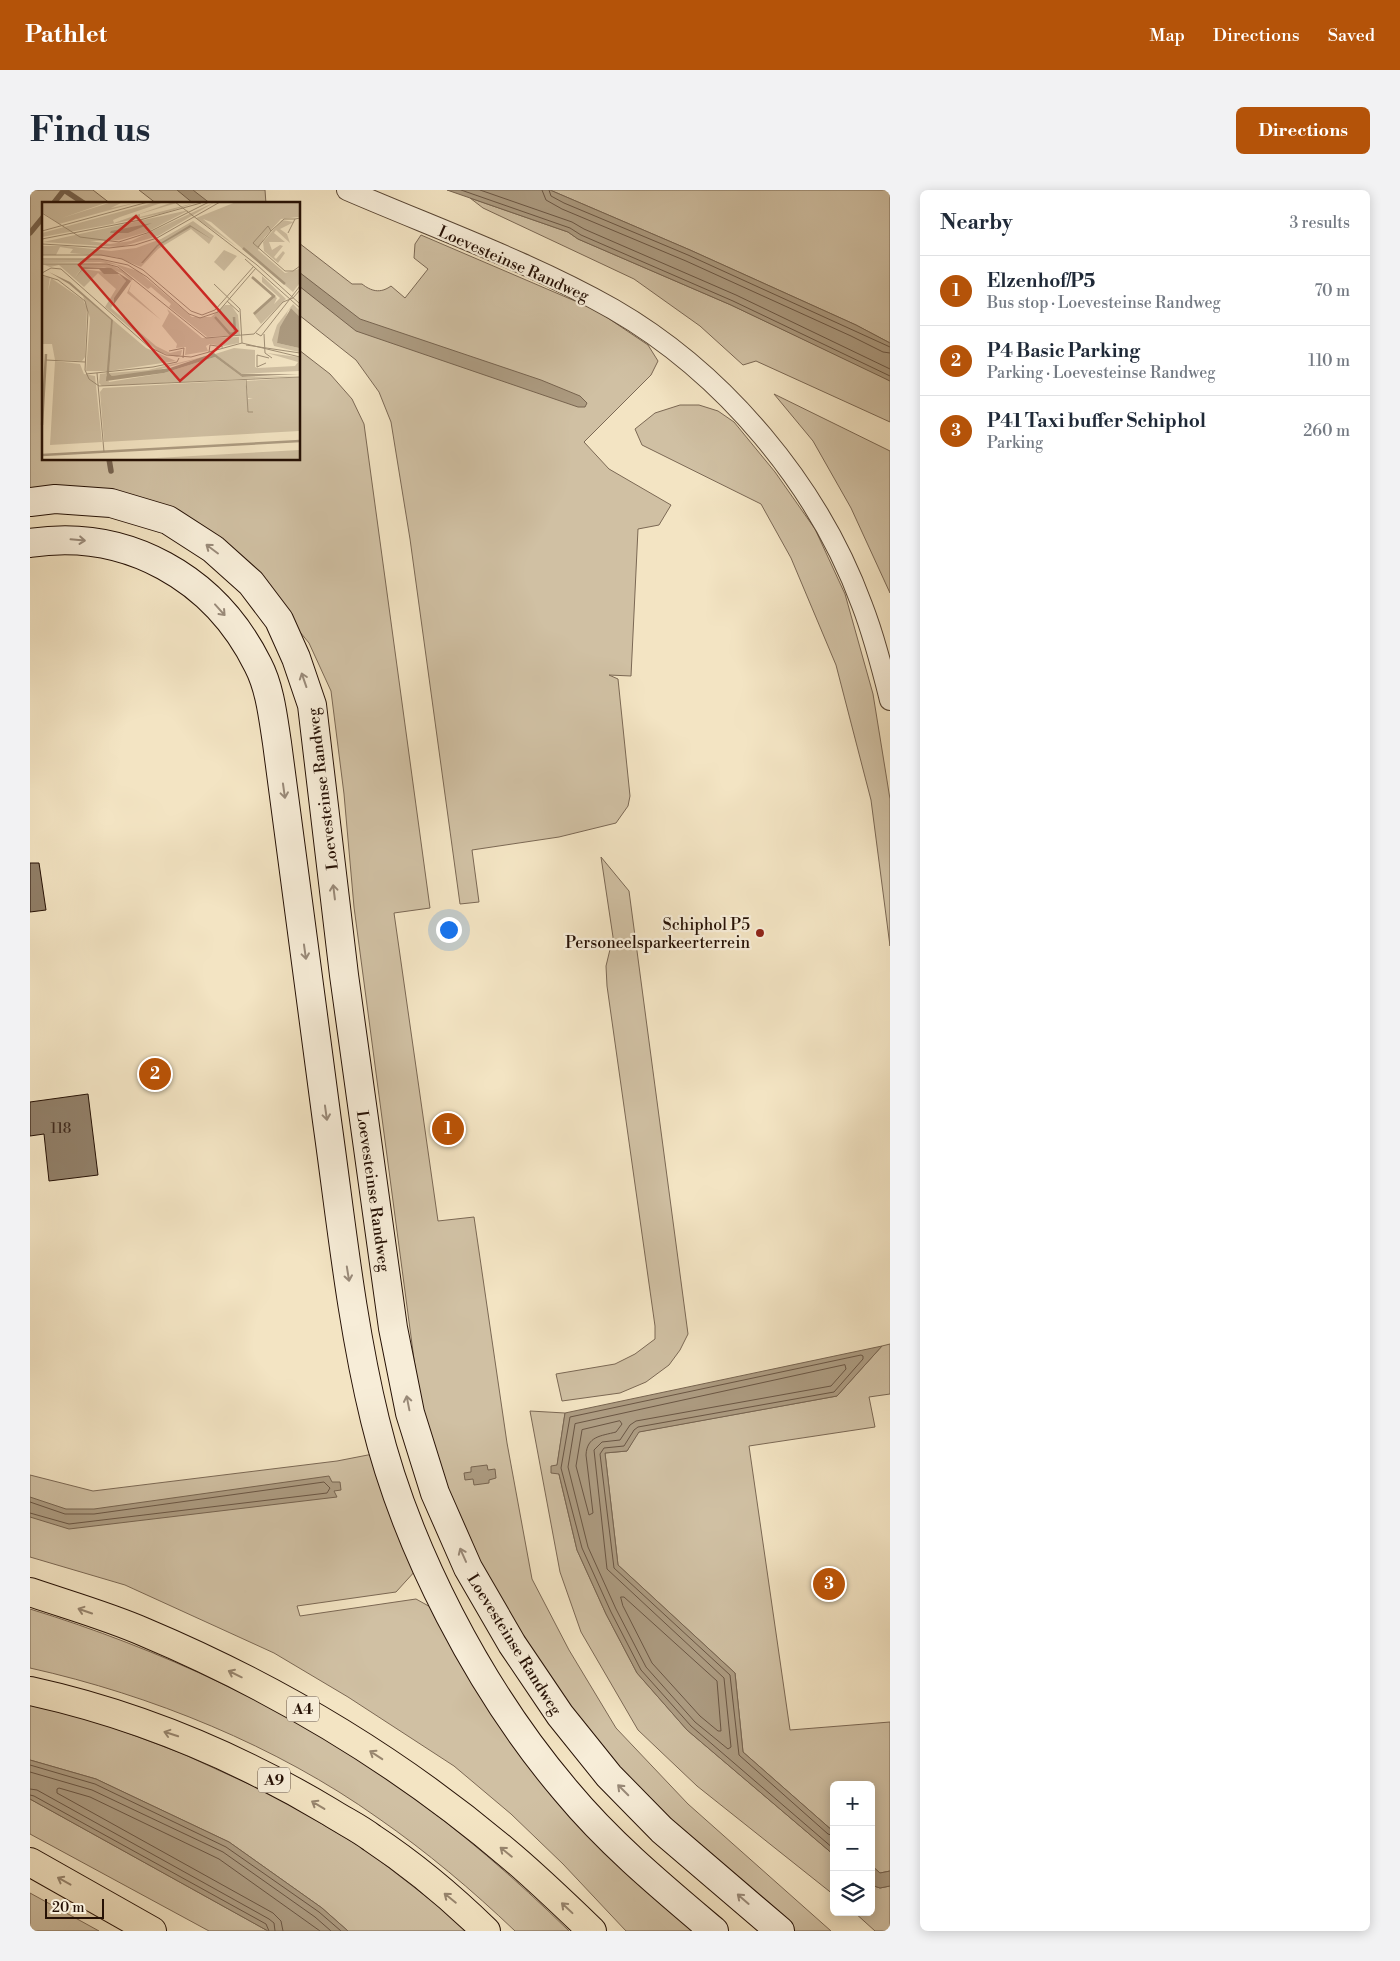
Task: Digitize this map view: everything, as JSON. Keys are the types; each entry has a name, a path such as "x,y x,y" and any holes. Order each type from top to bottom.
{"highway":[{"name":"A4","path":"30,1592 143,1631 261,1687 331,1727 412,1780 461,1816 511,1856 592,1931"},
{"name":"A9","path":"30,1691 66,1699 186,1739 287,1786 372,1837 454,1900 486,1931"},
{"path":"30,1862 152,1931"}],"street":[{"name":"Loevesteinse Randweg","path":"347,190 551,277 614,310 690,364 722,392 767,441 818,514 862,604 890,700"},
{"name":"Loevesteinse Randweg","path":"30,502 55,499 103,502 168,520 213,549 251,583 279,620 296,658 312,704 344,975 394,1328 410,1412 435,1493 468,1568 512,1644 560,1715 609,1776 662,1830 780,1931"},
{"path":"30,543 61,539 106,544 134,551 175,571 207,595 235,627 259,666 271,708 277,743 345,1255 360,1347 375,1421 401,1505 434,1583 475,1661 521,1734 566,1792 624,1853 714,1931"}],"shaded area":[{"path":"30,190 93,190 108,202 42,202 42,460 300,460 300,351 330,374 352,399 364,424 430,908 394,913 438,1221 474,1217 507,1443 532,1579 569,1650 616,1728 688,1804 831,1931 789,1931 670,1830 568,1718 490,1593 425,1442 354,907 344,794 331,691 309,643 273,599 222,546 30,494"},
{"path":"139,190 265,190 266,202 154,202"},
{"path":"550,190 890,190 890,343 856,325 690,250"},
{"path":"470,198 568,232 578,239 731,305 879,375 890,381 890,422 756,361 743,365 700,326 634,279 483,208"},
{"path":"421,235 596,310 648,345 658,361 651,375 584,442 609,469 671,505 659,525 638,529 631,676 609,675 618,679 630,796 628,806 616,823 559,837 472,850 479,902 460,904 410,539 391,422 379,392 356,360 300,316 300,244 352,284 362,284 376,291 391,286 405,298 428,269 414,258 415,244"},
{"path":"774,394 890,451 890,593 851,508 813,441"},
{"path":"680,405 699,405 718,411 734,422 775,472 815,529 845,594 873,694 890,799 890,946 871,800 836,665 791,558 761,504 642,445 635,429 655,413"},
{"path":"601,857 629,891 688,1334 680,1350 669,1365 646,1382 620,1393 562,1401 556,1374 615,1364 635,1354 655,1339 655,1326 607,986 606,966 613,937"},
{"path":"890,1344 890,1394 869,1397 875,1427 749,1446 790,1730 890,1722 890,1871 880,1873 875,1869 875,1781 830,1781 830,1828 743,1752 735,1673 618,1565 605,1453 627,1451 638,1432 837,1396 882,1346"},
{"path":"530,1411 565,1413 557,1466 577,1550 606,1614 637,1673 687,1730 830,1852 830,1892 697,1786 638,1730 581,1632 560,1572"},
{"path":"373,1454 416,1570 396,1592 297,1606 300,1616 416,1599 434,1609 471,1674 703,1931 626,1931 563,1864 511,1814 454,1766 348,1697 274,1653 125,1585 30,1557 30,1475 93,1491 337,1461"},
{"path":"30,1609 79,1625 175,1662 222,1683 313,1731 357,1758 443,1820 508,1874 569,1931 515,1931 449,1872 378,1818 298,1768 255,1746 167,1708 76,1679 30,1668"},
{"path":"30,1702 66,1710 181,1753 277,1797 366,1850 446,1912 465,1931 348,1931 322,1908 229,1842 96,1779 30,1760"},
{"path":"30,1799 268,1931 209,1931 30,1834"},
{"path":"875,1886 880,1888 890,1886 890,1931 875,1931 858,1916 875,1916"},
{"path":"30,1893 99,1931 30,1931"}],"water":[{"path":"177,190 193,190 208,202 192,202"},
{"path":"447,190 550,190 690,250 856,325 890,343 890,381 731,305 578,239 568,232"},
{"path":"300,273 360,319 541,380 580,396 587,403 585,407 578,407 356,331 300,287"},
{"path":"882,1346 837,1396 639,1432 627,1451 605,1453 618,1565 735,1673 743,1752 830,1828 830,1852 687,1730 637,1673 606,1614 577,1550 559,1474 551,1473 551,1466 557,1465 565,1413"},
{"path":"487,1465 488,1470 495,1469 496,1478 489,1480 489,1483 474,1485 473,1479 465,1480 464,1473 471,1472 471,1467"},
{"path":"329,1476 332,1482 340,1482 341,1490 334,1491 337,1497 69,1529 30,1517 30,1497 66,1509 94,1509"},
{"path":"30,1760 96,1779 229,1842 322,1908 348,1931 268,1931 30,1799"},
{"path":"875,1869 880,1873 890,1871 890,1886 880,1888 875,1886"}],"building":[{"path":"30,863 39,863 46,910 30,912"},
{"path":"88,1094 98,1175 49,1181 44,1134 30,1136 30,1102"}],"waterway":[{"path":"55,202 64,190 82,202"},
{"path":"30,233 42,218"},
{"path":"109,460 111,471"}],"place":[{"name":"Schiphol P5 Personeelsparkeerterrein","path":"760,933"},
{"name":"P4 Basic Parking","path":"155,1074"},
{"name":"Elzenhof/P5","path":"448,1129"},
{"name":"P41 Taxi buffer Schiphol","path":"829,1584"}]}
